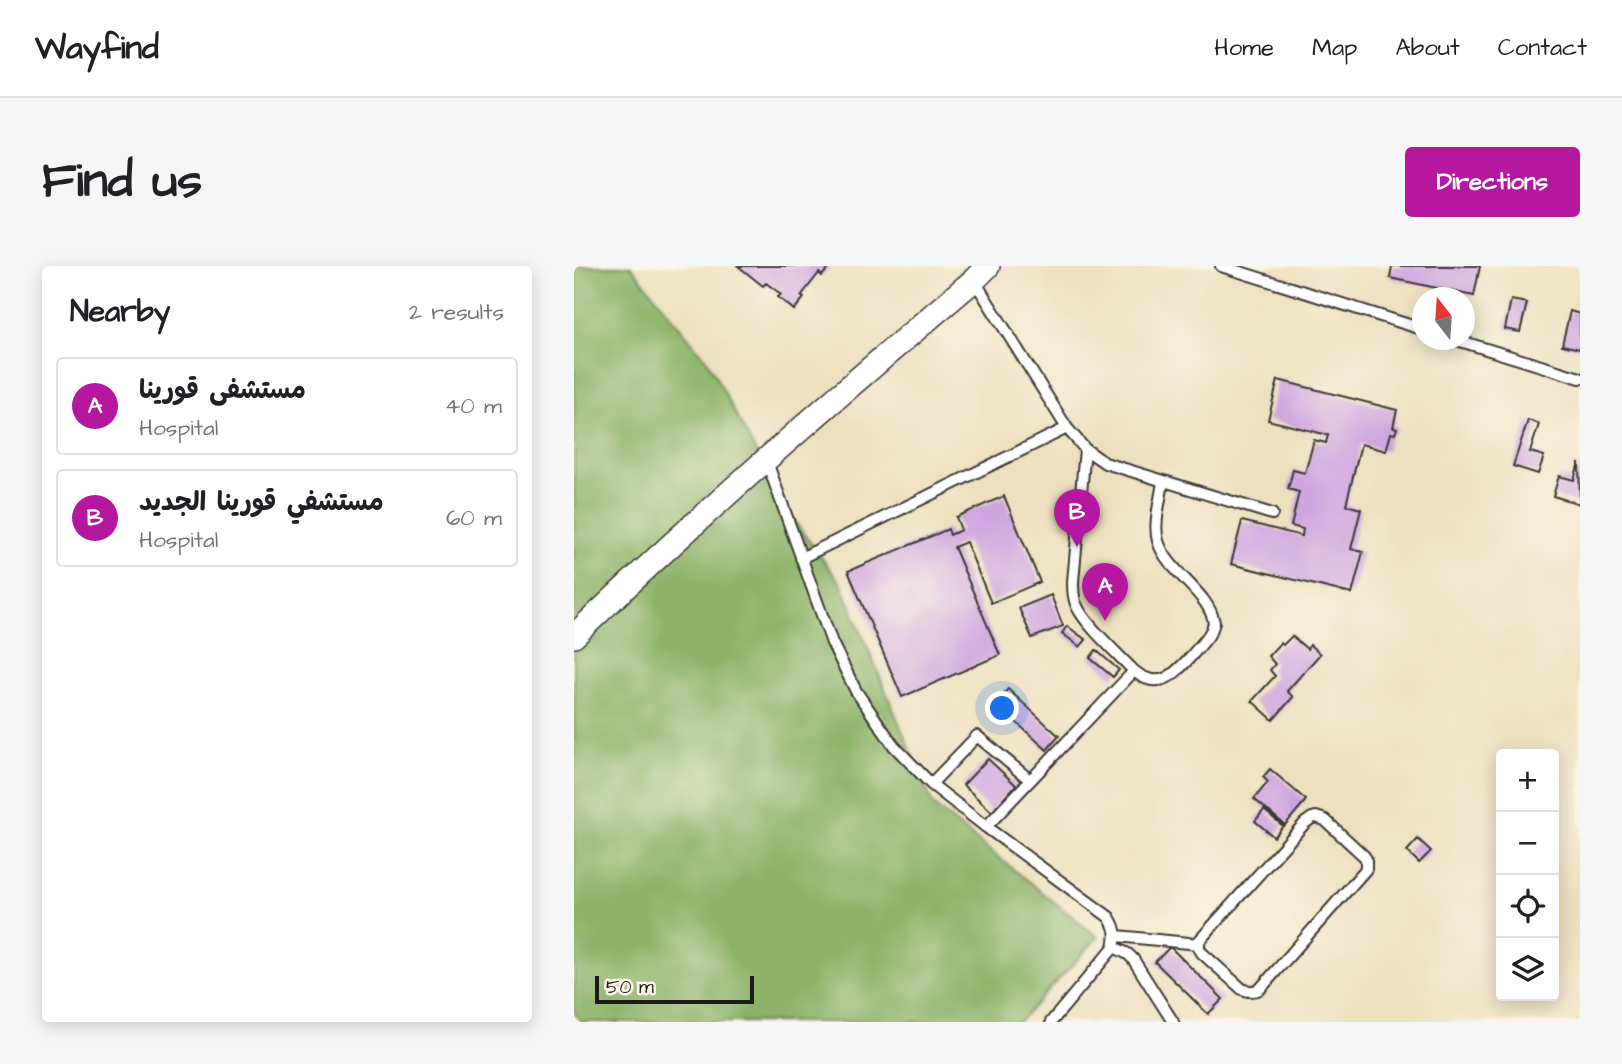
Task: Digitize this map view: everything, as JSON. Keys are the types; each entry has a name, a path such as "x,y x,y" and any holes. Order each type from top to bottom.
{"street":[{"path":"574,636 765,459 981,273"}],"lane":[{"path":"1221,266 1412,326"},
{"path":"981,273 1067,428 1085,449 1105,463 1272,514"},
{"path":"1475,346 1580,378"},
{"path":"801,558 1067,428"},
{"path":"1085,449 1073,594 1076,605 1083,617 1134,671 1150,680 1175,674 1209,636 1214,623 1210,608 1168,559 1158,542 1157,524 1163,481"},
{"path":"765,459 832,643 856,691 894,746 931,784 1110,917 1115,926 1116,942 1133,959 1173,1022"},
{"path":"986,827 1134,671"},
{"path":"931,784 977,736 1030,780"},
{"path":"1312,818 1325,820 1366,859 1364,874 1256,991 1242,989 1202,953 1199,944 1201,938 1312,818"},
{"path":"1116,942 1199,944"},
{"path":"1051,1022 1116,942"}],"green space":[{"path":"574,266 631,266 708,362 787,511 842,585 933,805 1098,937 1019,1022 581,1022 574,1012"}],"building":[{"path":"738,266 830,266 822,276 819,273 794,310 778,297 781,294 766,283 763,286"},
{"path":"1392,266 1480,266 1475,291 1475,287 1432,287 1390,278"},
{"path":"1511,300 1527,303 1520,332 1505,329"},
{"path":"1570,311 1580,314 1580,349 1562,345"},
{"path":"1278,380 1397,410 1393,427 1397,428 1395,434 1391,433 1386,451 1361,444 1346,505 1361,509 1351,549 1363,552 1352,594 1231,564 1242,521 1302,536 1303,529 1291,526 1299,492 1288,489 1293,470 1305,473 1314,440 1326,443 1328,435 1268,420"},
{"path":"1528,420 1539,424 1530,452 1544,456 1538,474 1513,466"},
{"path":"1579,462 1580,504 1553,496 1559,476 1574,480"},
{"path":"1004,496 1040,582 991,603 966,542 954,547 1000,655 902,697 848,571 948,529 950,535 961,530 956,517"},
{"path":"1051,595 1063,626 1032,638 1019,608"},
{"path":"1067,626 1086,640 1080,647 1062,633"},
{"path":"1292,636 1307,649 1310,645 1320,654 1287,691 1293,697 1273,720 1252,701 1275,676 1270,670 1275,664 1268,656 1280,643 1283,645"},
{"path":"1096,650 1119,670 1113,677 1090,658"},
{"path":"1008,689 1059,736 1047,750 995,703"},
{"path":"988,759 1016,785 992,812 963,785"},
{"path":"1270,769 1306,800 1285,825 1254,799 1268,782 1263,777"},
{"path":"1264,810 1283,826 1274,837 1255,821"},
{"path":"1418,839 1431,851 1419,863 1407,851"},
{"path":"1170,947 1223,999 1208,1014 1155,962"}],"place":[{"name":"مستشفي قورينا الجديد","path":"1077,547"},
{"name":"مستشفى قورينا","path":"1105,621"}]}
